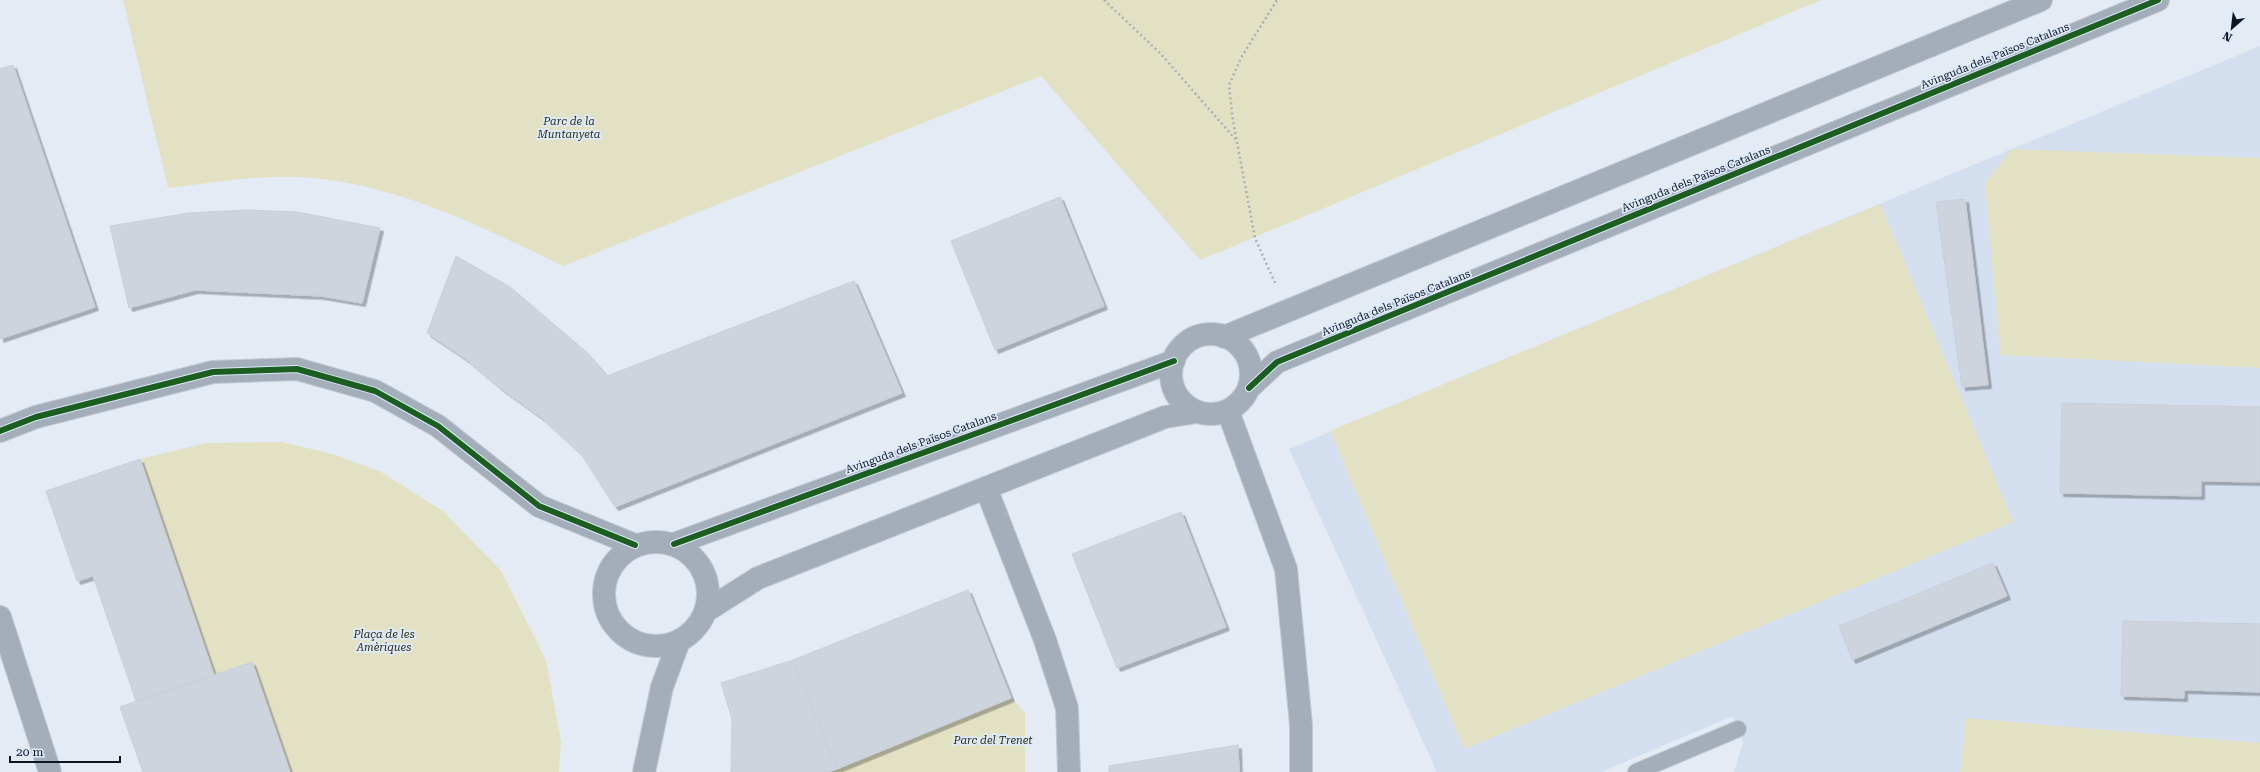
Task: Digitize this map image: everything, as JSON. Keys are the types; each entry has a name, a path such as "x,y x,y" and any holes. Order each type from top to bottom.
{"street":[{"path":"1224,337 1256,326 1288,311 2041,0"},
{"name":"Avinguda dels Països Catalans","path":"1249,388 1277,362 2158,0"},
{"path":"1212,335 1224,337 1236,343 1244,352 1249,364 1251,376 1249,388 1244,397 1228,410 1208,414 1198,412 1186,406 1178,396 1173,385 1172,373 1174,361 1179,350 1188,342 1200,336 1212,335"},
{"name":"Avinguda dels Països Catalans","path":"674,544 1174,361"},
{"path":"0,431 36,416 213,372 297,369 375,391 438,426 539,506 635,545"},
{"path":"1228,410 1286,570 1301,724 1300,772"},
{"path":"706,611 758,578 1165,417 1198,412"},
{"path":"986,488 1045,640 1067,708 1069,772"},
{"path":"654,541 674,544 692,555 704,571 709,591 706,611 696,628 679,641 659,646 639,643 620,633 608,616 603,596 606,575 618,558 635,545 654,541"},
{"path":"0,617 50,772"},
{"path":"644,772 662,688 679,641"}],"lane":[{"path":"1636,772 1738,729"}],"path":[{"path":"1104,0 1160,53 1237,141"},
{"path":"1277,0 1241,58 1229,85 1237,141 1255,238 1288,311"}],"shaded area":[{"path":"2260,46 2260,772 1734,772 1743,742 1733,716 1601,772 1437,772 1289,449"}],"green space":[{"name":"Parc de la Muntanyeta","path":"123,0 1821,0 1200,260 1041,76 563,266 472,223 441,211 379,190 346,183 313,178 277,177 240,179 168,188"},
{"path":"2011,149 2260,158 2260,368 2000,355 1985,183"},
{"path":"1880,204 2013,522 1464,749 1330,431"},
{"name":"Plaça de les Amèriques","path":"281,442 333,454 381,472 444,512 501,571 546,660 561,742 559,772 290,772 252,662 214,675 140,459 206,443"},
{"name":"Parc del Trenet","path":"1011,698 1025,713 1025,772 828,772"},
{"path":"1965,718 2260,743 2260,772 1960,772"}],"building":[{"path":"13,65 95,307 0,339 0,69"},
{"path":"1060,197 1104,306 995,350 951,241"},
{"path":"1965,199 1988,385 1962,387 1936,202"},
{"path":"245,210 297,212 380,228 362,303 321,296 195,290 129,308 110,226 189,213"},
{"path":"456,256 510,287 585,351 607,376 854,281 902,393 615,507 581,454 543,419 499,387 467,360 427,333"},
{"path":"2062,403 2260,407 2260,482 2201,481 2201,496 2060,493"},
{"path":"140,459 214,675 136,701 93,576 77,581 46,491"},
{"path":"1181,512 1226,627 1117,668 1072,554"},
{"path":"1993,563 2007,596 1852,660 1839,626"},
{"path":"968,590 1011,698 837,769 793,660"},
{"path":"2123,621 2260,624 2260,692 2184,690 2184,698 2121,696"},
{"path":"793,660 837,769 828,772 731,772 732,719 721,683"},
{"path":"252,662 290,772 143,772 120,707"},
{"path":"1238,745 1239,772 1109,772 1109,766"}],"cycle path":[{"path":"1249,388 1277,362 2158,0"},
{"path":"674,544 1174,361"},
{"path":"0,431 36,417 213,372 297,369 375,391 438,426 539,506 635,545"}]}
